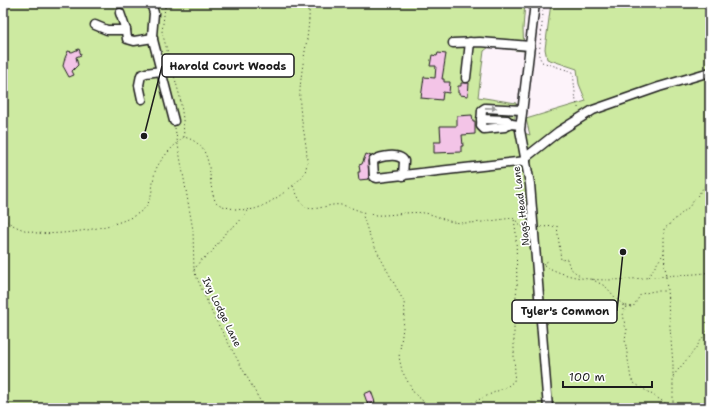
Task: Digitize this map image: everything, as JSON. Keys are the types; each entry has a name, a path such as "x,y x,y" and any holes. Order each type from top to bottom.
{"street":[{"path":"152,3 154,13 153,38 174,122"},
{"name":"Nags Head Lane","path":"536,3 520,130 530,184 535,228 548,408"},
{"path":"120,13 126,30 127,39 134,41 153,38"},
{"path":"95,25 107,30 126,30"},
{"path":"466,78 470,42"},
{"path":"453,43 505,43 530,46"},
{"path":"142,99 139,85 141,76 146,73 161,71"},
{"path":"403,176 526,160 558,132 593,110 628,97 710,72"},
{"path":"520,125 511,124 506,127 484,128 481,126 482,110 485,108 522,110"}],"path":[{"path":"20,3 27,5 36,3"},
{"path":"163,3 165,7 162,32 180,97 184,137"},
{"path":"165,7 182,3"},
{"path":"222,3 234,5 242,3"},
{"path":"289,3 310,11"},
{"path":"184,137 197,142 206,154 214,199 217,203 229,208 248,210 264,206 302,177 306,164 305,137 301,115 300,93 302,64 310,24 309,3"},
{"path":"544,3 539,56 542,62 573,72 576,102 582,118"},
{"name":"Ivy Lodge Lane","path":"174,122 192,230 194,271 213,315 264,408"},
{"path":"3,219 24,230 53,234 70,233 125,220 146,206 150,200 157,167 161,160 178,141 184,137"},
{"path":"673,408 673,376 664,253 664,229 689,206 710,179"},
{"path":"293,185 302,204 307,208 312,209 331,204 341,205 362,213 388,215 413,212 426,213 451,222 464,223 513,218 526,230"},
{"path":"194,271 200,260 211,253 226,232 238,223 248,210"},
{"path":"362,213 369,235 404,302 405,313 400,357 402,371 414,393 432,408"},
{"path":"461,408 508,386 514,381 514,314 517,287 516,233 513,218"},
{"path":"535,228 557,226 561,260 567,259 570,268 582,278"},
{"path":"647,277 664,253"},
{"path":"548,261 543,264 553,271 591,279 620,280 710,272"},
{"path":"591,279 605,286 623,305 627,307 633,307 641,294 654,291 667,291"},
{"path":"623,305 625,326 627,329 625,340 631,379 634,383 673,408"},
{"path":"623,313 627,307"},
{"path":"673,376 689,357 710,327"}],"green space":[{"path":"3,3 525,3 523,29 524,51 489,47 484,51 478,97 516,103 514,130 530,135 526,119 586,101 579,84 577,69 547,59 545,49 551,3 710,3 710,408 3,408"}],"building":[{"path":"79,49 81,55 76,57 78,65 72,71 74,75 69,77 63,66 65,58 68,51 72,52"},
{"path":"438,53 446,54 442,79 444,79 444,82 450,82 449,93 443,92 442,100 421,98 424,77 435,78 436,66 430,66 432,55 437,56"},
{"path":"461,83 469,83 468,96 460,95 460,93 458,93 458,86 461,86"},
{"path":"472,115 473,121 475,121 475,134 462,135 463,146 461,146 461,152 434,153 434,142 441,142 440,126 457,126 457,116"},
{"path":"366,154 371,156 368,161 369,179 359,180 359,165 362,164"},
{"path":"371,391 375,402 368,405 364,394"}],"place":[{"name":"Harold Court Woods","path":"144,136"},
{"name":"Tyler's Common","path":"623,252"}]}
